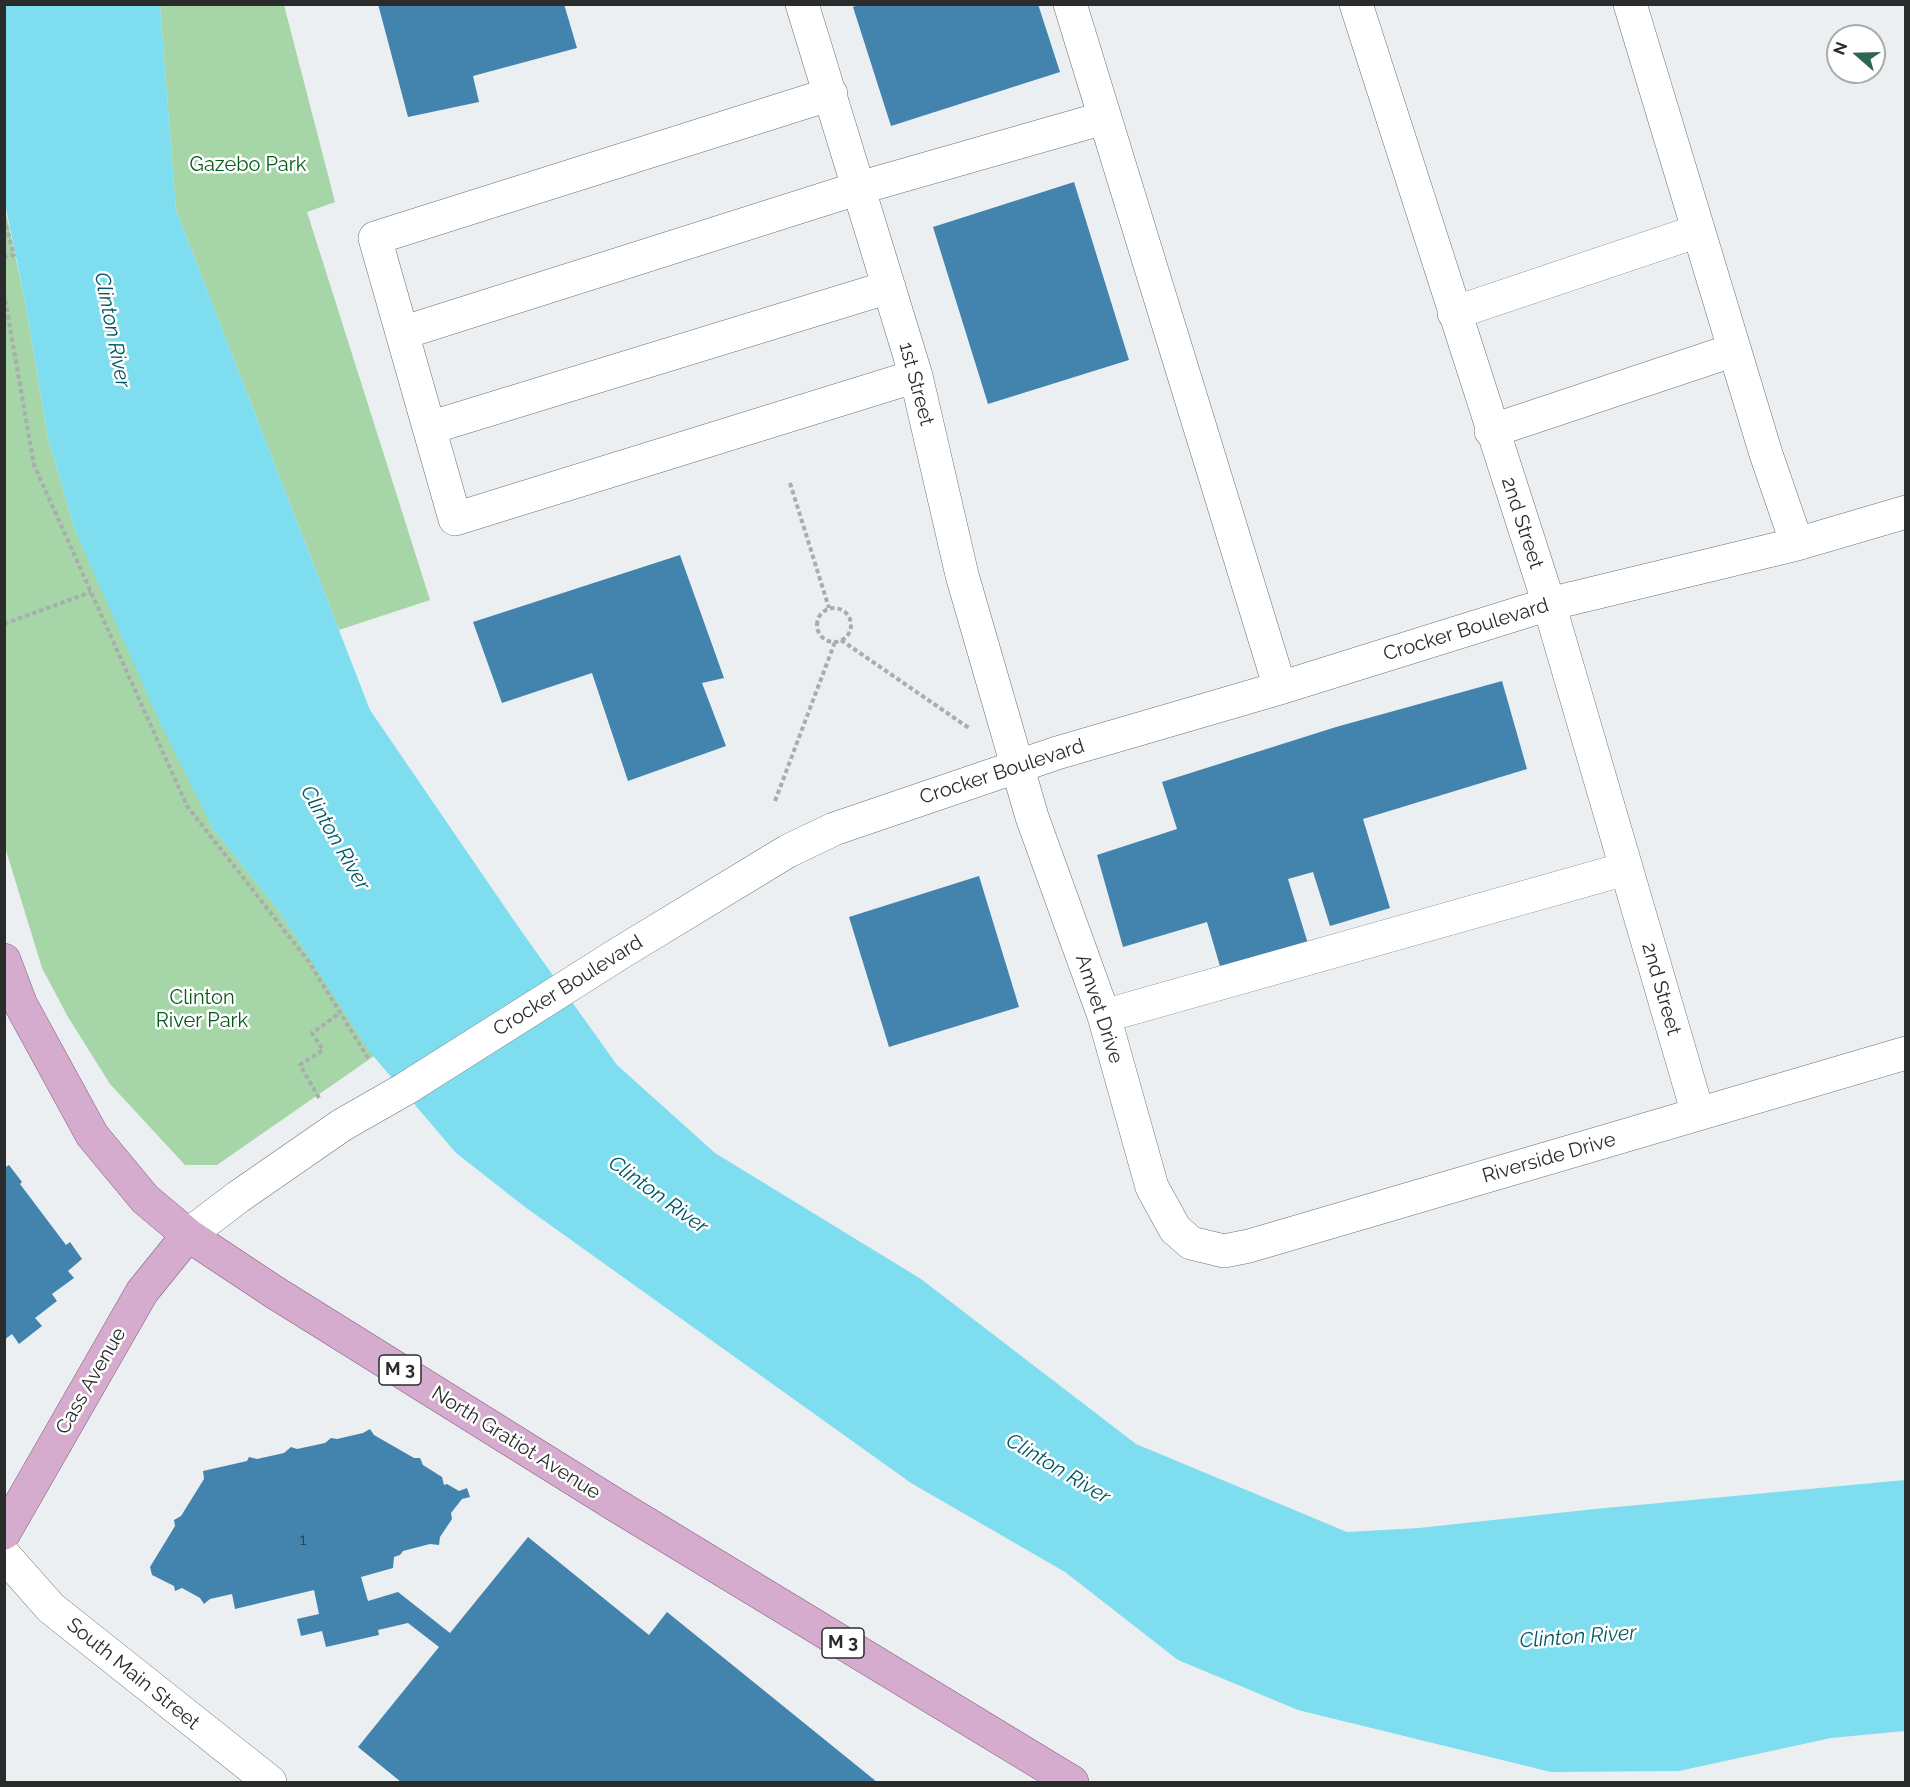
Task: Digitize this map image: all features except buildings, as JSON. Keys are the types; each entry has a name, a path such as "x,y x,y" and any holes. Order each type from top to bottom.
{"main road":[{"name":"North Gratiot Avenue","path":"4,960 21,1005 92,1135 145,1199 188,1235 274,1292 614,1504 1072,1782"},
{"name":"Cass Avenue","path":"4,1533 142,1292 188,1235"}],"street":[{"path":"1070,4 1280,688"},
{"name":"2nd Street","path":"1356,4 1491,430 1549,604 1698,1114"},
{"path":"1630,4 1766,454 1797,544"},
{"name":"1st Street","path":"803,5 916,376 962,575 1018,767"},
{"path":"831,94 375,238 455,519 916,376"},
{"path":"402,333 859,188 1104,118"},
{"path":"1454,313 1698,231"},
{"path":"429,428 889,287"},
{"path":"1491,430 1734,350"},
{"name":"Crocker Boulevard","path":"188,1235 238,1197 342,1125 405,1089 620,953 788,851 816,838 882,812 1057,753 1280,688 1549,604 1797,544 1905,512"},
{"name":"Amvet Drive","path":"1018,767 1032,817 1104,1016 1152,1187 1174,1228 1191,1244"},
{"path":"1104,1016 1625,869"},
{"name":"Riverside Drive","path":"1191,1244 1224,1251 1249,1246 1905,1053"},
{"name":"South Main Street","path":"4,1556 51,1608 270,1782"}],"path":[{"path":"4,218 14,255 4,257"},
{"path":"4,294 34,465 187,807 309,962 368,1058"},
{"path":"790,483 829,608"},
{"path":"4,624 91,592"},
{"path":"829,608 840,609 849,616 851,622 849,633 841,640 834,642 820,636 817,626 820,615 829,608"},
{"path":"841,640 969,728"},
{"path":"775,801 834,642"},
{"path":"319,1098 300,1065 323,1050 312,1033 340,1013"}],"green space":[{"name":"Gazebo Park","path":"160,5 284,5 335,202 307,212 430,600 339,630 176,210"},
{"name":"Clinton River Park","path":"4,204 25,301 48,438 75,530 213,829 279,911 374,1056 217,1165 185,1165 110,1084 68,1017 42,968 5,847"}],"water":[{"name":"Clinton River","path":"4,5 160,5 176,210 370,710 517,925 617,1065 715,1153 921,1279 1136,1444 1347,1532 1419,1528 1905,1480 1905,1731 1831,1738 1679,1771 1551,1772 1298,1710 1178,1660 1065,1572 911,1483 525,1207 456,1153 369,1051 279,911 213,829 155,712 75,530 48,438 25,301 5,204"}]}
